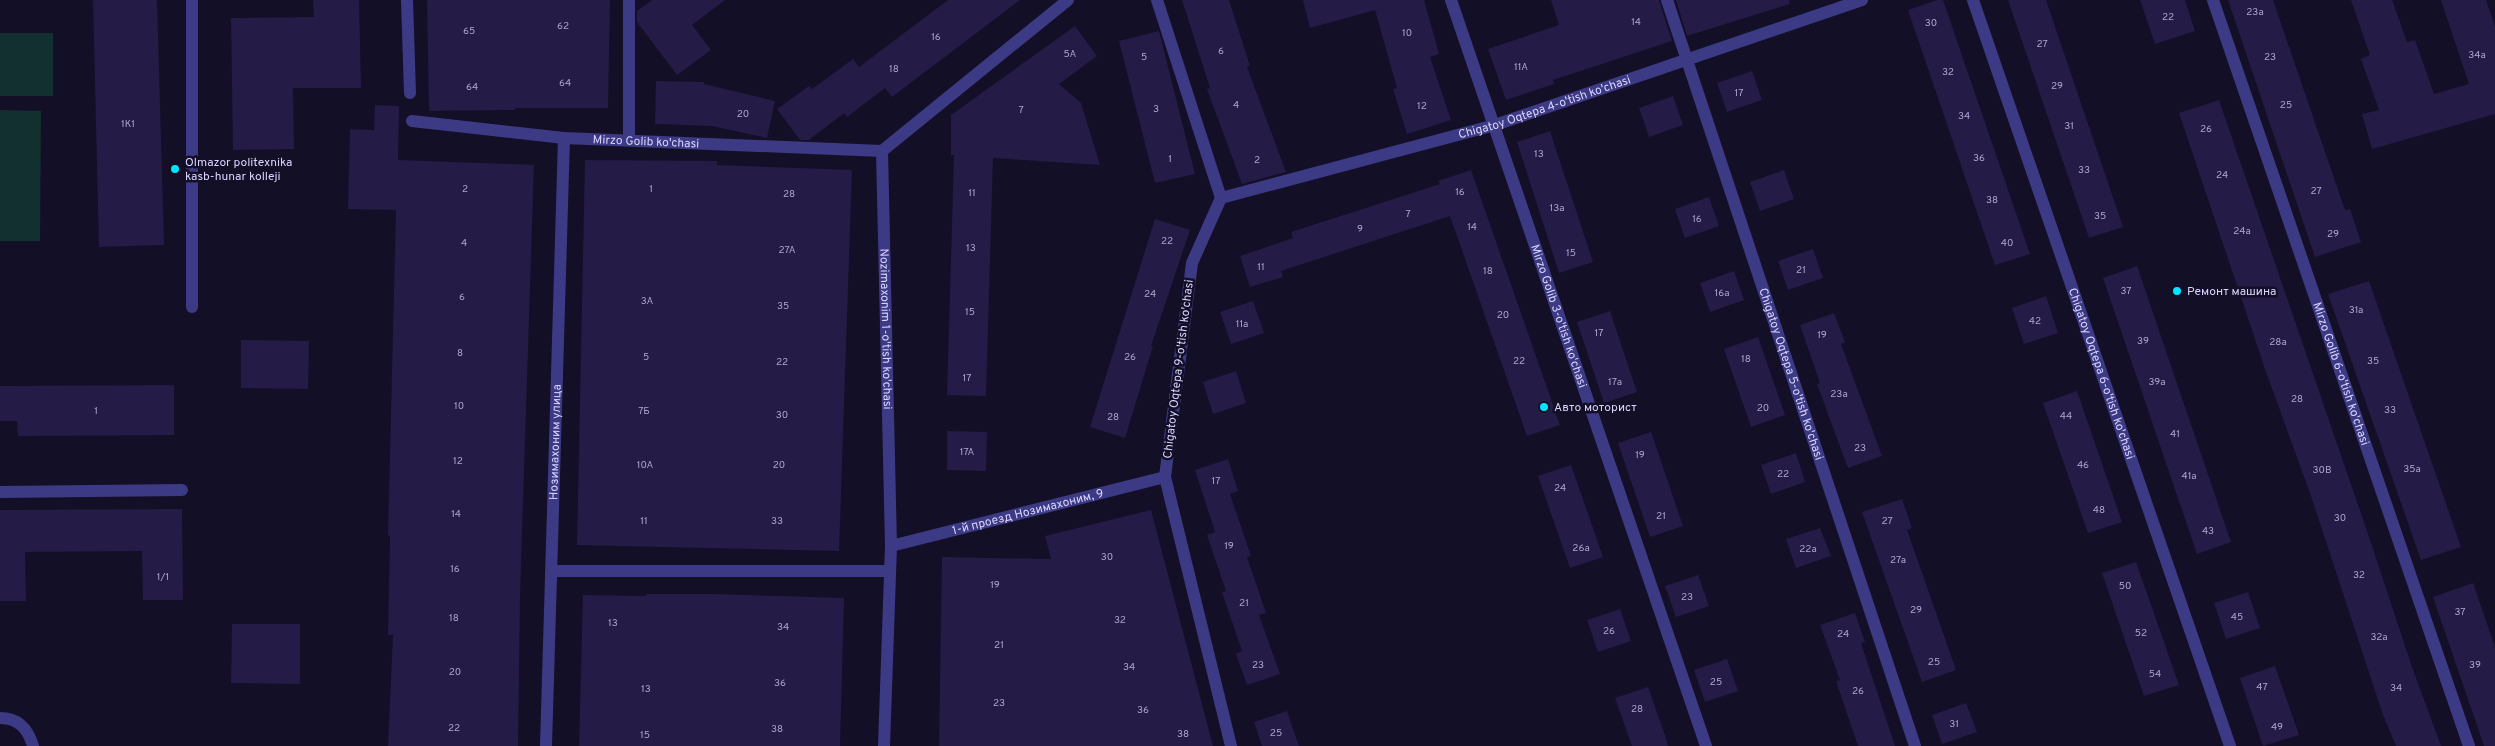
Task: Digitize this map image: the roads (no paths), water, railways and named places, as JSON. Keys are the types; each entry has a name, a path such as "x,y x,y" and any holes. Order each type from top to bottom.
{"street":[{"path":"192,0 192,307"},
{"path":"407,0 410,93"},
{"path":"629,0 629,140"},
{"path":"882,151 1068,0"},
{"path":"1157,0 1221,198"},
{"name":"Mirzo Golib 3-o'tish ko'chasi","path":"1451,0 1706,746"},
{"name":"Chigatoy Oqtepa 5-o'tish ko'chasi","path":"1668,0 1915,746"},
{"name":"Chigatoy Oqtepa 4-o'tish ko'chasi","path":"1221,198 1495,125 1862,0"},
{"name":"Chigatoy Oqtepa 6-o'tish ko'chasi","path":"1973,0 2230,746"},
{"name":"Mirzo Golib 6-o'tish ko'chasi","path":"2213,0 2469,746"},
{"name":"Mirzo Golib ko'chasi","path":"412,121 564,138 882,151"},
{"name":"Нозимахоним улица","path":"546,746 564,138"},
{"name":"Nozimaxonim 1-o'tish ko'chasi","path":"882,151 891,546 884,746"},
{"name":"Chigatoy Oqtepa 9-o'tish ko'chasi","path":"1221,198 1192,263 1165,477 1231,746"},
{"name":"1-й проезд Нозимахоним, 9","path":"891,546 1165,477"},
{"path":"0,492 182,490"},
{"path":"552,571 890,571"},
{"path":"0,718 12,718 29,731 33,746"}],"place":[{"name":"Оlmazor politexnika kasb-hunar kolleji","path":"175,169"},
{"name":"Ремонт машина","path":"2177,291"},
{"name":"Авто моторист","path":"1544,407"}]}
